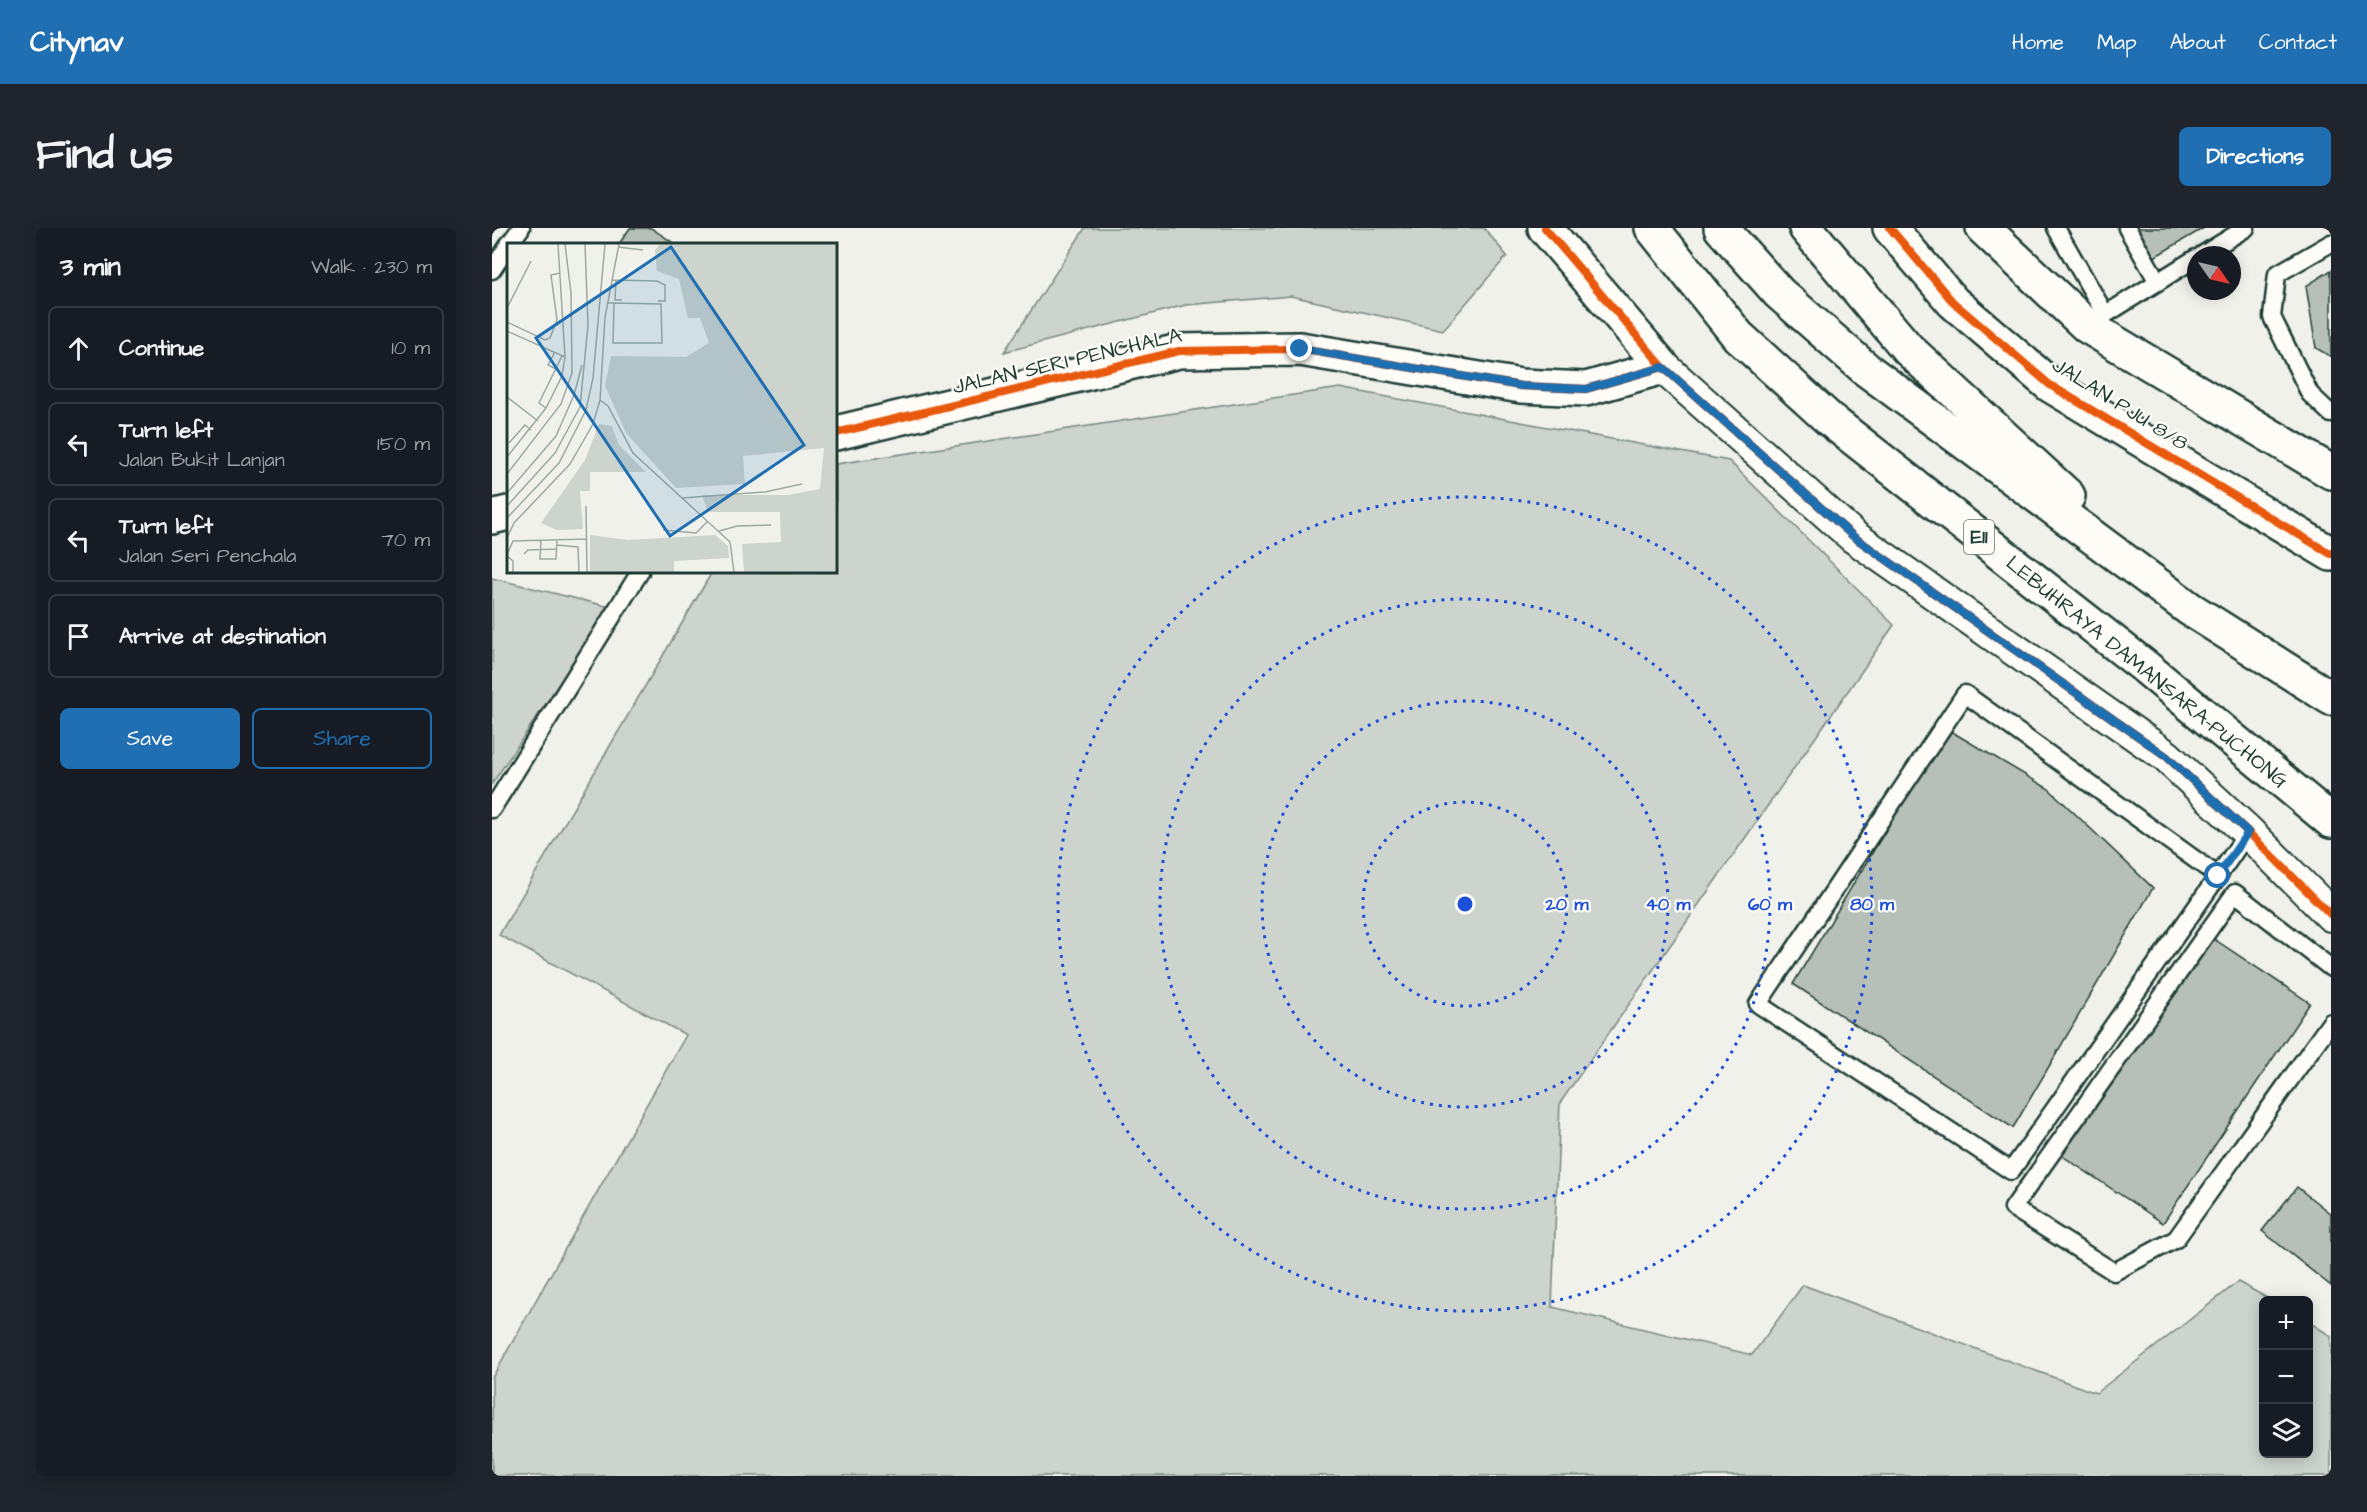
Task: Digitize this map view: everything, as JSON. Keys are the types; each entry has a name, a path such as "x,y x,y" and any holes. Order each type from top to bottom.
{"main road":[{"path":"1545,228 1663,367"},
{"name":"LEBUHRAYA DAMANSARA–PUCHONG","path":"1652,228 1738,336 1829,418 2144,666 2331,821"},
{"path":"1721,228 1779,294 1867,370 2190,609 2331,698"},
{"path":"1806,228 1908,349 2190,609"},
{"name":"JALAN PJU 8/8","path":"1890,228 1953,302 2050,385 2331,554"},
{"path":"1983,228 2096,320 2331,472"},
{"name":"JALAN SERI PENCHALA","path":"837,433 1179,351 1300,349 1521,386 1586,389 1663,367"},
{"path":"492,517 507,513"}],"street":[{"path":"1663,367 1854,537 2166,756 2248,832 2331,915"}],"lane":[{"path":"510,243 521,228"},
{"path":"2056,228 2096,320 2187,264"},
{"path":"2127,228 2158,282"},
{"path":"2217,246 2246,228"},
{"path":"2331,243 2277,274 2272,317 2310,394 2331,414"},
{"path":"492,270 507,248"},
{"path":"492,810 639,573"},
{"path":"2218,876 1965,694 1758,1004 2011,1171 2218,876 2248,832"},
{"path":"2331,968 2235,893 2013,1208 2114,1272 2176,1239 2331,1022"}],"shaded area":[{"path":"1085,228 1484,228 1507,256 1443,330 1291,296 1186,305 1004,352"},
{"path":"1340,388 1729,461 1894,625 1560,1103 1552,1307 1752,1355 1803,1285 2096,1393 2238,1282 2264,1296 2259,1296 2259,1458 2313,1458 2313,1325 2331,1336 2331,1476 492,1476 492,1378 686,1035 499,935 711,573 837,573 837,464"},
{"path":"492,578 610,607 492,784"}],"building":[{"path":"630,228 651,228 674,243 620,243"},
{"path":"2133,228 2204,228 2151,259"},
{"path":"2331,270 2331,357 2316,348 2306,286"},
{"path":"1947,729 2049,789 2153,888 2013,1128 1793,984"},
{"path":"2199,929 2310,1003 2163,1223 2052,1149"},
{"path":"2297,1187 2331,1214 2331,1286 2262,1231"}],"cycle path":[{"path":"1545,228 1663,367 1854,537 2166,756 2248,832 2331,915"},
{"path":"1890,228 1953,302 2050,385 2331,554"},
{"path":"837,433 1179,351 1300,349 1521,386 1586,389 1663,367"}],"route":[{"path":"1300,349 1521,386 1586,389 1663,367 1854,537 2166,756 2248,832 2218,876"}]}
